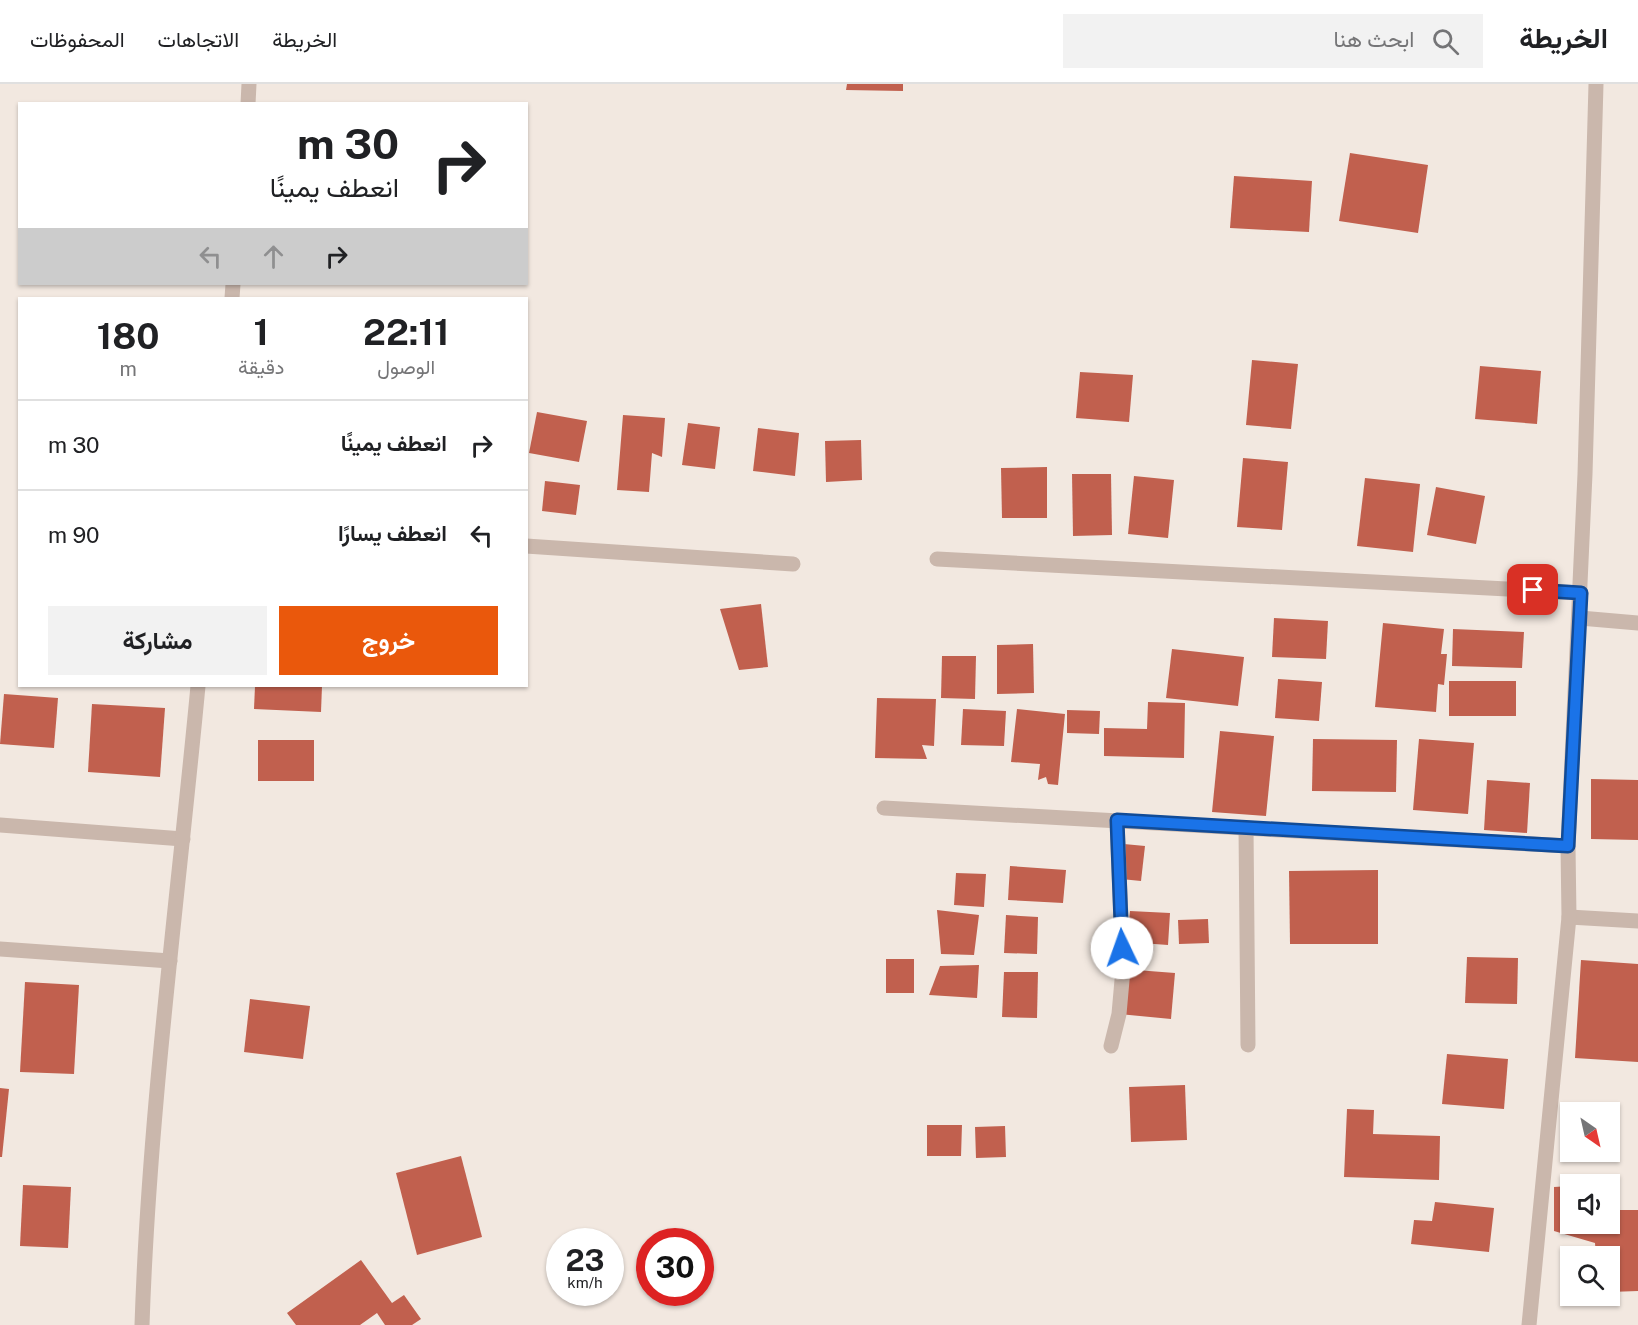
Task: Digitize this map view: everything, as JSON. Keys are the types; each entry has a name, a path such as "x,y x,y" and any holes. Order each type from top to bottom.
{"street":[{"path":"248,102 249,84"},
{"path":"1529,1325 1569,917 1568,846 1581,593 1596,84"},
{"path":"528,546 793,564"},
{"path":"937,559 1581,593"},
{"path":"1580,618 1638,623"},
{"path":"142,1325 158,1070 198,687"},
{"path":"884,808 1568,846"},
{"path":"1111,1046 1119,1014 1123,969 1117,820"},
{"path":"0,825 183,839"},
{"path":"1246,828 1248,1045"},
{"path":"1569,917 1638,921"},
{"path":"0,949 170,961"}],"building":[{"path":"847,84 903,84 903,91 846,90"},
{"path":"1350,153 1428,165 1418,233 1339,221"},
{"path":"1234,176 1312,181 1309,232 1230,228"},
{"path":"1252,360 1298,364 1291,429 1246,425"},
{"path":"1480,366 1541,371 1537,424 1475,419"},
{"path":"1080,372 1133,375 1129,422 1076,418"},
{"path":"537,412 587,421 579,462 529,453"},
{"path":"623,415 665,418 662,457 652,453 649,492 617,490"},
{"path":"688,423 720,427 715,469 682,465"},
{"path":"758,428 799,433 795,476 753,471"},
{"path":"861,440 862,480 826,482 825,441"},
{"path":"1243,458 1288,462 1282,530 1237,527"},
{"path":"1047,467 1047,518 1002,518 1001,468"},
{"path":"1072,474 1111,474 1112,535 1073,536"},
{"path":"1134,476 1174,480 1168,538 1128,534"},
{"path":"1365,478 1420,484 1413,552 1357,546"},
{"path":"545,481 580,485 576,515 542,511"},
{"path":"1436,487 1485,496 1476,544 1427,535"},
{"path":"761,604 768,667 739,670 720,609"},
{"path":"1274,618 1328,621 1326,659 1272,657"},
{"path":"1383,623 1444,629 1441,654 1447,654 1444,685 1438,684 1436,712 1375,707"},
{"path":"1453,629 1524,632 1522,668 1452,666"},
{"path":"1033,644 1034,693 997,694 997,645"},
{"path":"1172,649 1244,657 1238,706 1166,698"},
{"path":"942,656 976,656 975,699 941,698"},
{"path":"1278,679 1322,682 1319,721 1275,718"},
{"path":"1449,681 1516,681 1516,716 1449,716"},
{"path":"255,687 322,687 321,712 254,709"},
{"path":"4,694 58,698 54,748 0,744"},
{"path":"877,698 936,699 934,746 922,745 927,759 875,758"},
{"path":"1148,702 1185,703 1184,758 1104,756 1104,728 1147,729"},
{"path":"92,704 165,708 160,777 88,772"},
{"path":"963,709 1006,711 1004,746 961,745"},
{"path":"1017,709 1065,714 1058,785 1048,784 1046,777 1038,780 1040,764 1011,762"},
{"path":"1067,710 1100,711 1099,734 1067,733"},
{"path":"1220,731 1274,736 1266,816 1212,812"},
{"path":"1313,739 1397,740 1396,792 1312,791"},
{"path":"1419,739 1474,743 1468,814 1413,810"},
{"path":"258,740 314,740 314,781 258,781"},
{"path":"1591,779 1638,780 1638,840 1591,839"},
{"path":"1487,780 1530,783 1527,833 1484,830"},
{"path":"1124,844 1145,846 1141,881 1121,879"},
{"path":"1010,866 1066,870 1063,903 1008,900"},
{"path":"1378,870 1378,944 1290,944 1289,871"},
{"path":"956,873 986,874 984,907 954,905"},
{"path":"937,910 979,915 974,955 941,954"},
{"path":"1130,911 1170,913 1168,945 1127,942"},
{"path":"1006,915 1038,917 1037,954 1004,953"},
{"path":"1208,919 1209,943 1179,944 1178,920"},
{"path":"1467,957 1518,958 1517,1004 1465,1003"},
{"path":"886,959 914,959 914,993 886,993"},
{"path":"1581,960 1638,964 1638,1062 1575,1058"},
{"path":"979,965 977,998 929,995 940,966"},
{"path":"1123,969 1175,973 1171,1019 1119,1014"},
{"path":"1004,972 1038,972 1037,1018 1002,1017"},
{"path":"25,982 79,985 74,1074 20,1072"},
{"path":"250,999 310,1006 303,1059 244,1052"},
{"path":"1447,1054 1508,1059 1504,1109 1442,1104"},
{"path":"1185,1085 1187,1140 1131,1142 1129,1087"},
{"path":"0,1088 9,1089 2,1157 0,1157"},
{"path":"1347,1109 1374,1110 1373,1134 1440,1136 1439,1180 1344,1177"},
{"path":"927,1125 962,1125 961,1156 927,1156"},
{"path":"1005,1126 1006,1157 976,1158 975,1127"},
{"path":"461,1156 482,1237 417,1255 396,1173"},
{"path":"23,1185 71,1187 68,1248 20,1246"},
{"path":"1554,1187 1560,1187 1560,1233 1554,1231"},
{"path":"1435,1202 1494,1208 1489,1252 1411,1244 1414,1220 1432,1221"},
{"path":"1620,1210 1638,1210 1638,1291 1620,1292 1620,1246 1595,1246 1595,1243 1564,1234 1620,1234"},
{"path":"361,1260 392,1303 404,1295 421,1319 412,1325 385,1325 377,1313 360,1325 296,1325 287,1313"}],"route":[{"path":"1122,948 1117,820 1568,846 1581,593 1533,590"}]}
